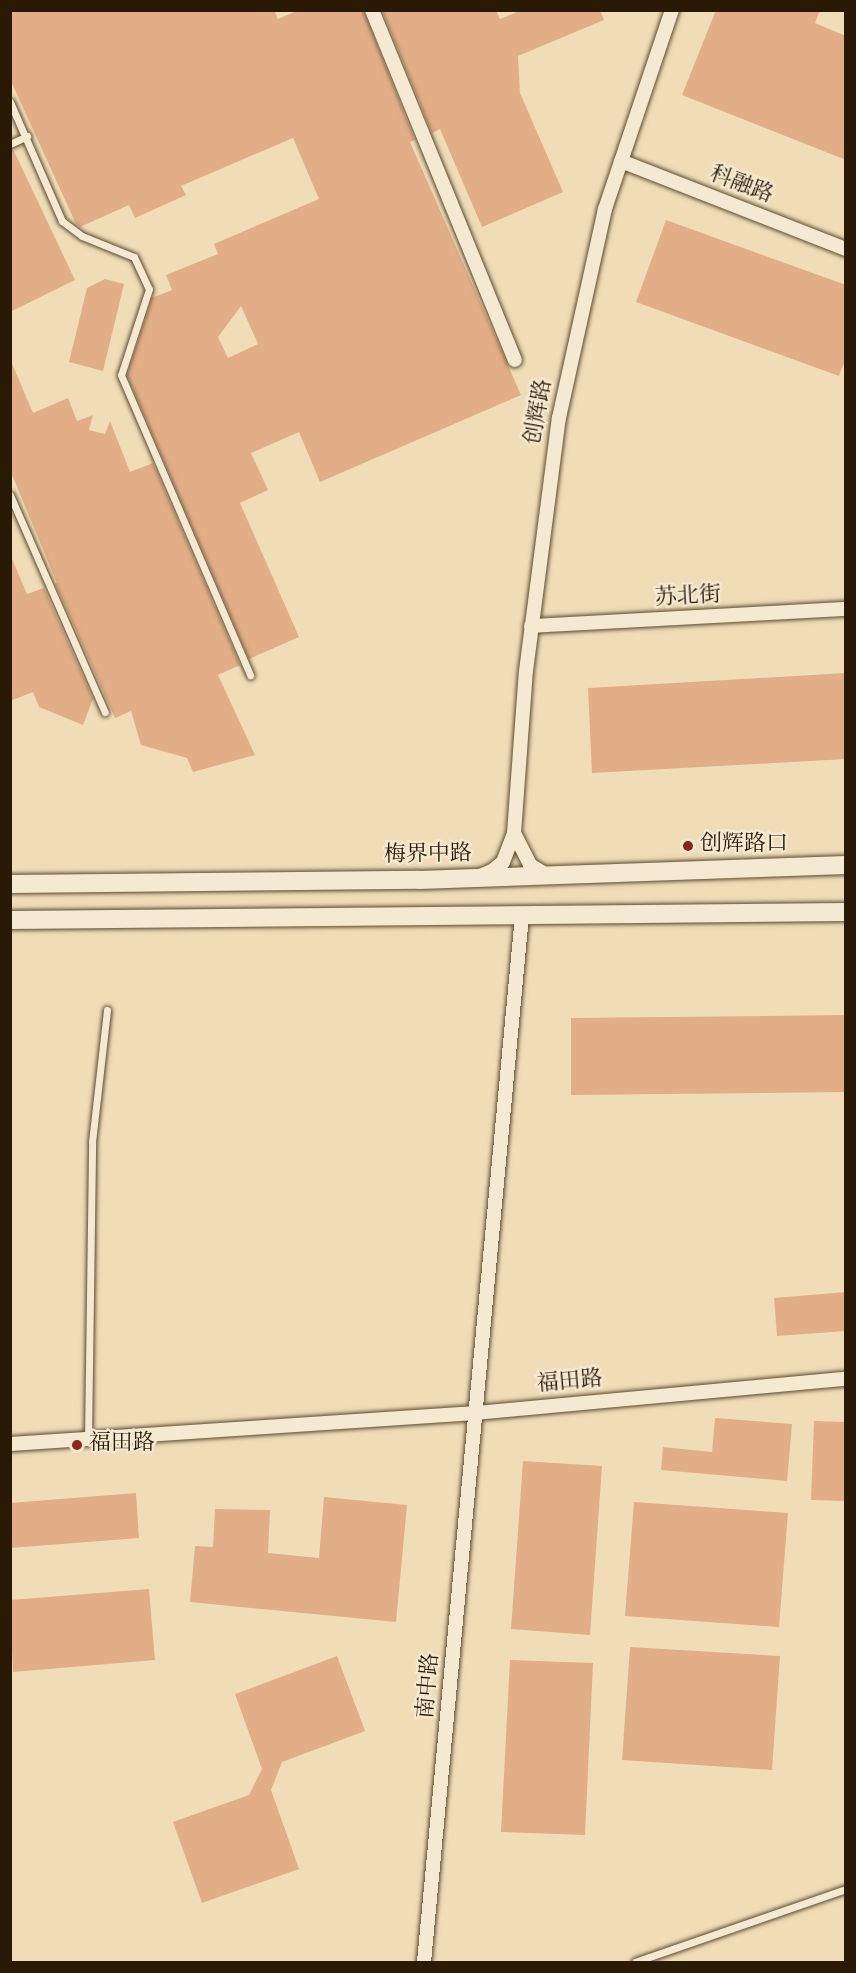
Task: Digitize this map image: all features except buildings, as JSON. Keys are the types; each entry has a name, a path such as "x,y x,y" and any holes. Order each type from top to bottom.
{"main road":[{"name":"梅界中路","path":"10,884 473,879 846,865"},
{"path":"10,920 846,912"}],"street":[{"path":"372,10 515,360"},
{"name":"创辉路","path":"473,879 492,871 503,862 514,833 531,627 559,418 605,209 672,10"},
{"name":"科融路","path":"621,161 846,249"},
{"name":"苏北街","path":"531,627 846,609"},
{"path":"514,833 530,865 548,876"},
{"name":"南中路","path":"424,1962 522,915"},
{"name":"福田路","path":"10,1444 476,1413 846,1379"}],"lane":[{"path":"10,102 63,221 82,236 134,257 149,289 121,375 250,675"},
{"path":"10,144 27,136"},
{"path":"10,495 105,712"},
{"path":"88,1439 92,1142 107,1010"},
{"path":"635,1962 846,1889"}],"place":[{"name":"创辉路口","path":"688,846"},
{"name":"福田路","path":"77,1445"}]}
